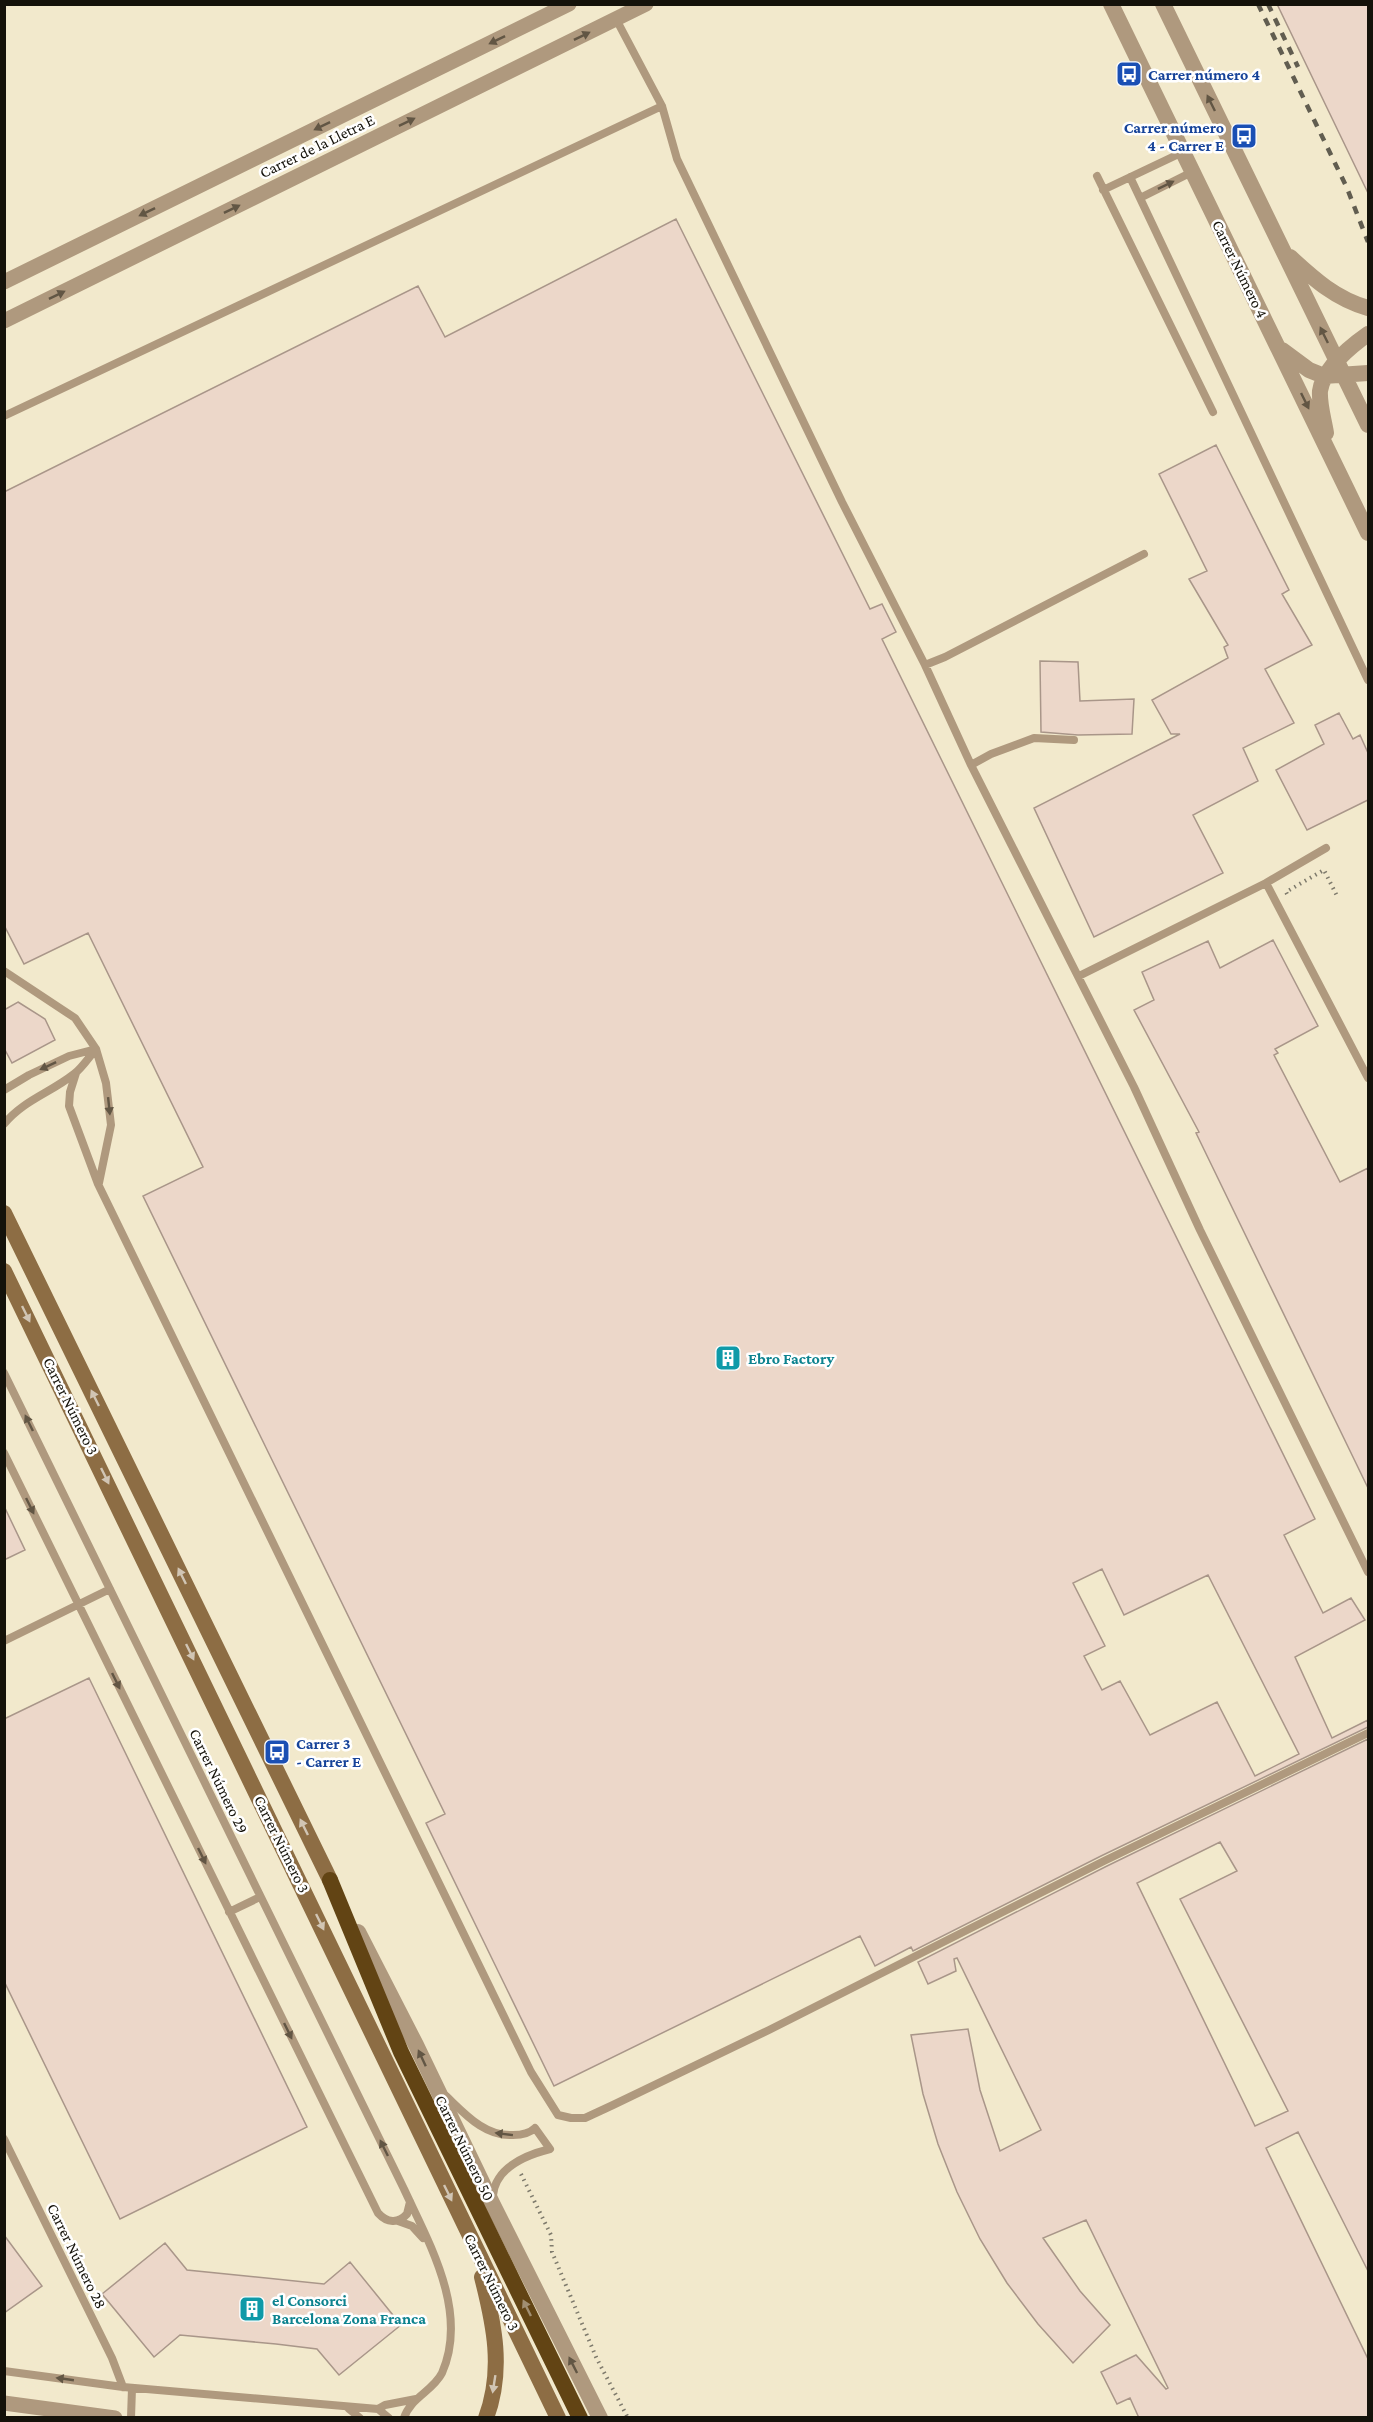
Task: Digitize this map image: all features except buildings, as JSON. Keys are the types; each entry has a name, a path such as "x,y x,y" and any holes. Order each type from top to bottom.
{"highway":[{"path":"330,1880 401,2052 580,2418"}],"main road":[{"name":"Carrer Número 3","path":"4,1213 330,1880"},
{"name":"Carrer Número 3","path":"4,1271 558,2418"},
{"path":"473,2245 493,2322 496,2343 494,2388 486,2418"}],"street":[{"name":"Carrer de la Lletra E","path":"4,282 568,4"},
{"name":"Carrer de la Lletra E","path":"4,321 646,4"},
{"name":"Carrer Número 4","path":"1111,4 1368,533"},
{"path":"1162,4 1368,425"},
{"path":"1283,250 1327,289 1339,297 1368,308"},
{"path":"1279,348 1309,370 1324,376 1341,369 1368,334"},
{"path":"1341,369 1368,374"},
{"path":"1324,376 1320,392 1328,450"},
{"name":"Carrer Número 50","path":"330,1880 382,1977 600,2418"},
{"path":"4,2403 115,2418"}],"lane":[{"path":"616,19 662,106 676,159 842,502 924,665 971,765 1134,1087 1283,1401 1368,1572"},
{"path":"4,416 662,106"},
{"path":"1104,190 1183,152"},
{"path":"1140,198 1192,172"},
{"path":"1097,176 1213,412"},
{"path":"1130,177 1368,680"},
{"path":"924,665 945,657 1144,554"},
{"path":"971,765 991,754 1034,738 1074,740"},
{"path":"1079,976 1266,883 1326,848"},
{"path":"1266,883 1368,1078"},
{"path":"4,971 75,1017 96,1049 106,1083 111,1125 98,1184"},
{"path":"4,1124 26,1102 39,1097 76,1073 96,1049"},
{"path":"4,1090 69,1056 96,1049"},
{"path":"76,1073 70,1092 69,1106 98,1184 531,2072 558,2115 585,2118 613,2105 769,2030 1104,1861 1368,1734"},
{"name":"Carrer Número 29","path":"4,1373 410,2201 430,2247 446,2289 449,2335 442,2372 431,2388 408,2409 404,2418"},
{"path":"4,1453 378,2213 387,2220 398,2221 418,2231 430,2247"},
{"path":"4,1641 110,1589"},
{"path":"229,1911 260,1897"},
{"path":"436,2087 476,2123 490,2132 505,2136 521,2135 535,2128 550,2149 506,2169 494,2187 492,2203"},
{"name":"Carrer Número 28","path":"4,2139 112,2358 123,2387"},
{"path":"398,2221 408,2212 410,2201"},
{"path":"4,2371 132,2388 376,2409 386,2413 389,2418"},
{"path":"131,2418 132,2388"},
{"path":"342,2407 355,2412 361,2418 385,2405 417,2399"}],"path":[{"path":"1286,892 1324,870 1338,898"},
{"path":"519,2170 551,2235 552,2252 596,2357 628,2418"}],"shaded area":[{"path":"5,5 1368,5 1368,2417 5,2418"}],"railway":[{"path":"1258,4 1347,188 1368,242"},
{"path":"1268,4 1298,67"}],"place":[{"name":"Carrer número 4","path":"1129,74"},
{"name":"Carrer número 4 - Carrer E","path":"1244,136"},
{"name":"Ebro Factory","path":"728,1358"},
{"name":"Carrer 3 - Carrer E","path":"277,1752"},
{"name":"el Consorci Barcelona Zona Franca","path":"252,2309"}]}
